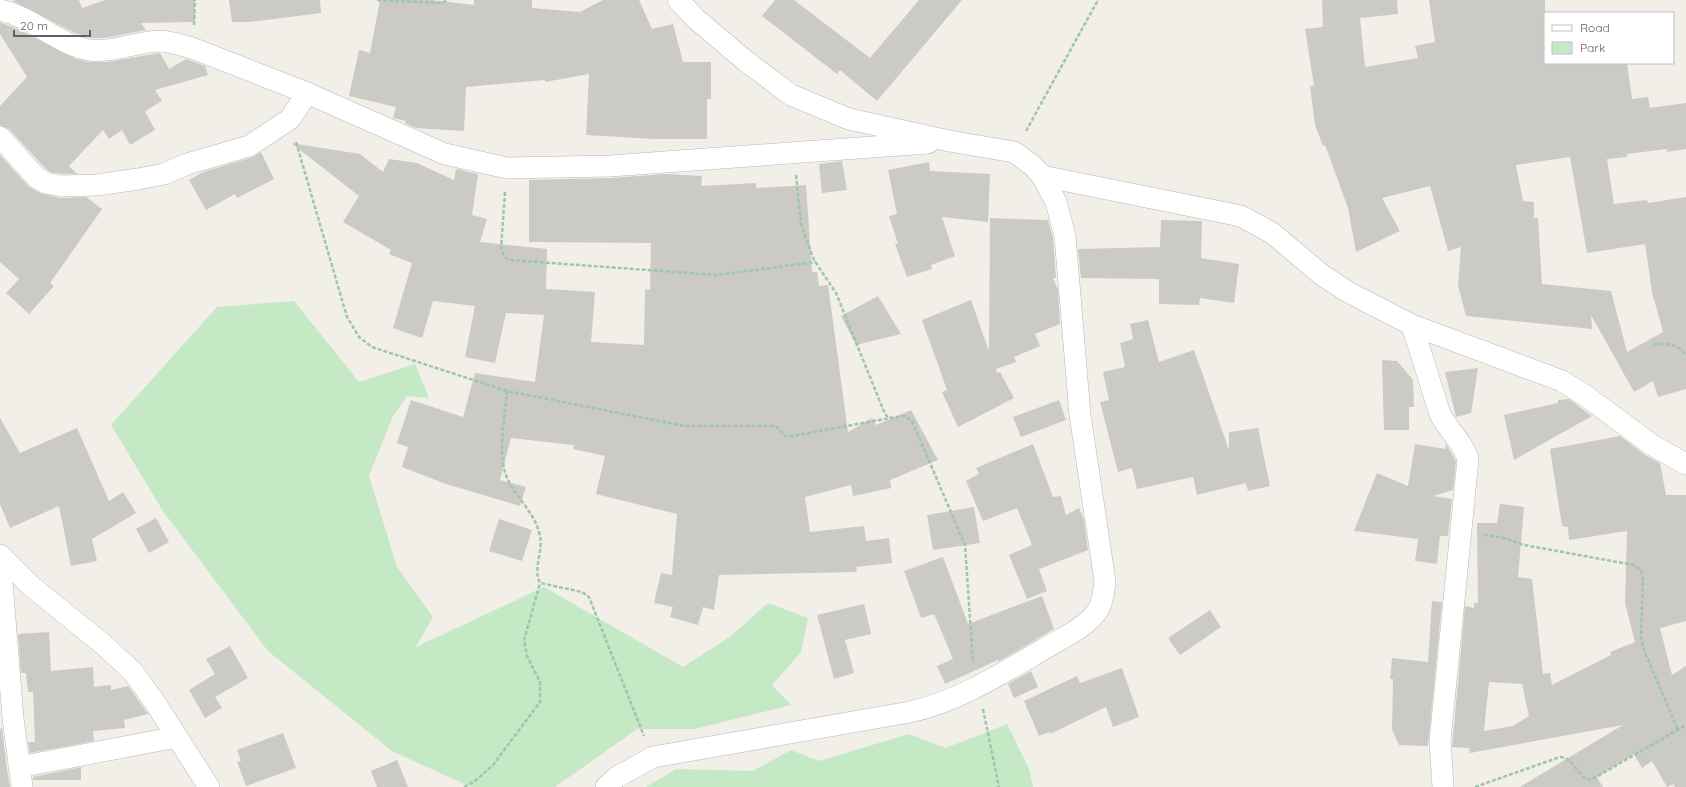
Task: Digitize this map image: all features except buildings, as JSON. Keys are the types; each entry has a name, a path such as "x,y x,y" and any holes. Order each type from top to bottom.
{"street":[{"path":"606,787 617,777 653,757 910,712 926,708 976,688 1077,629 1097,611 1103,599 1106,581 1080,415 1065,236 1056,202 1042,176 1032,165 1014,152 949,141 849,119 791,94 746,62 696,19 678,0"},
{"path":"0,10 13,13 70,43 87,50 103,51 158,41 173,42 307,93 445,154 507,168 610,166 793,154 949,141"},
{"path":"0,137 37,178 46,183 62,186 96,185 164,174 187,164 243,149 290,119 307,93"},
{"path":"1042,176 1241,216 1272,233 1334,284 1412,325 1562,381 1586,396 1652,445 1686,464"},
{"path":"1412,325 1440,414 1463,447 1468,459 1462,532 1440,741 1443,787"},
{"path":"0,556 31,586 104,645 132,672 154,700 209,787"},
{"path":"0,556 13,718 21,777 177,737"}],"path":[{"path":"377,0 442,3 448,0"},
{"path":"1014,152 1098,0"},
{"path":"290,119 347,317 359,337 372,347 507,391 685,426 773,426 777,427 783,435 787,437 905,416 912,421 965,545 976,688 999,787"},
{"path":"793,154 801,223 816,262 836,292 885,414 890,418"},
{"path":"507,168 501,249 505,257 509,260 717,275 816,262"},
{"path":"1654,344 1674,344 1682,350 1686,356"},
{"path":"464,787 476,781 493,765 540,702 540,682 527,656 524,640 540,583 536,570 542,550 540,532 535,520 510,484 502,464 507,391"},
{"path":"1462,532 1501,537 1524,546 1634,565 1638,568 1643,576 1641,639 1645,653 1678,730"},
{"path":"540,583 582,592 589,597 653,757"},
{"path":"1475,787 1560,757 1568,759 1584,778 1591,780 1686,725"}],"green space":[{"path":"294,301 359,382 415,364 429,398 407,396 393,416 369,476 397,567 433,617 416,647 544,587 683,667 731,636 768,603 808,618 801,652 772,685 791,705 695,729 637,729 555,787 471,787 392,751 268,651 163,511 111,425 217,307"},
{"path":"1007,724 1029,769 1033,787 646,787 676,769 753,771 791,750 819,761 909,734 946,748"}]}
